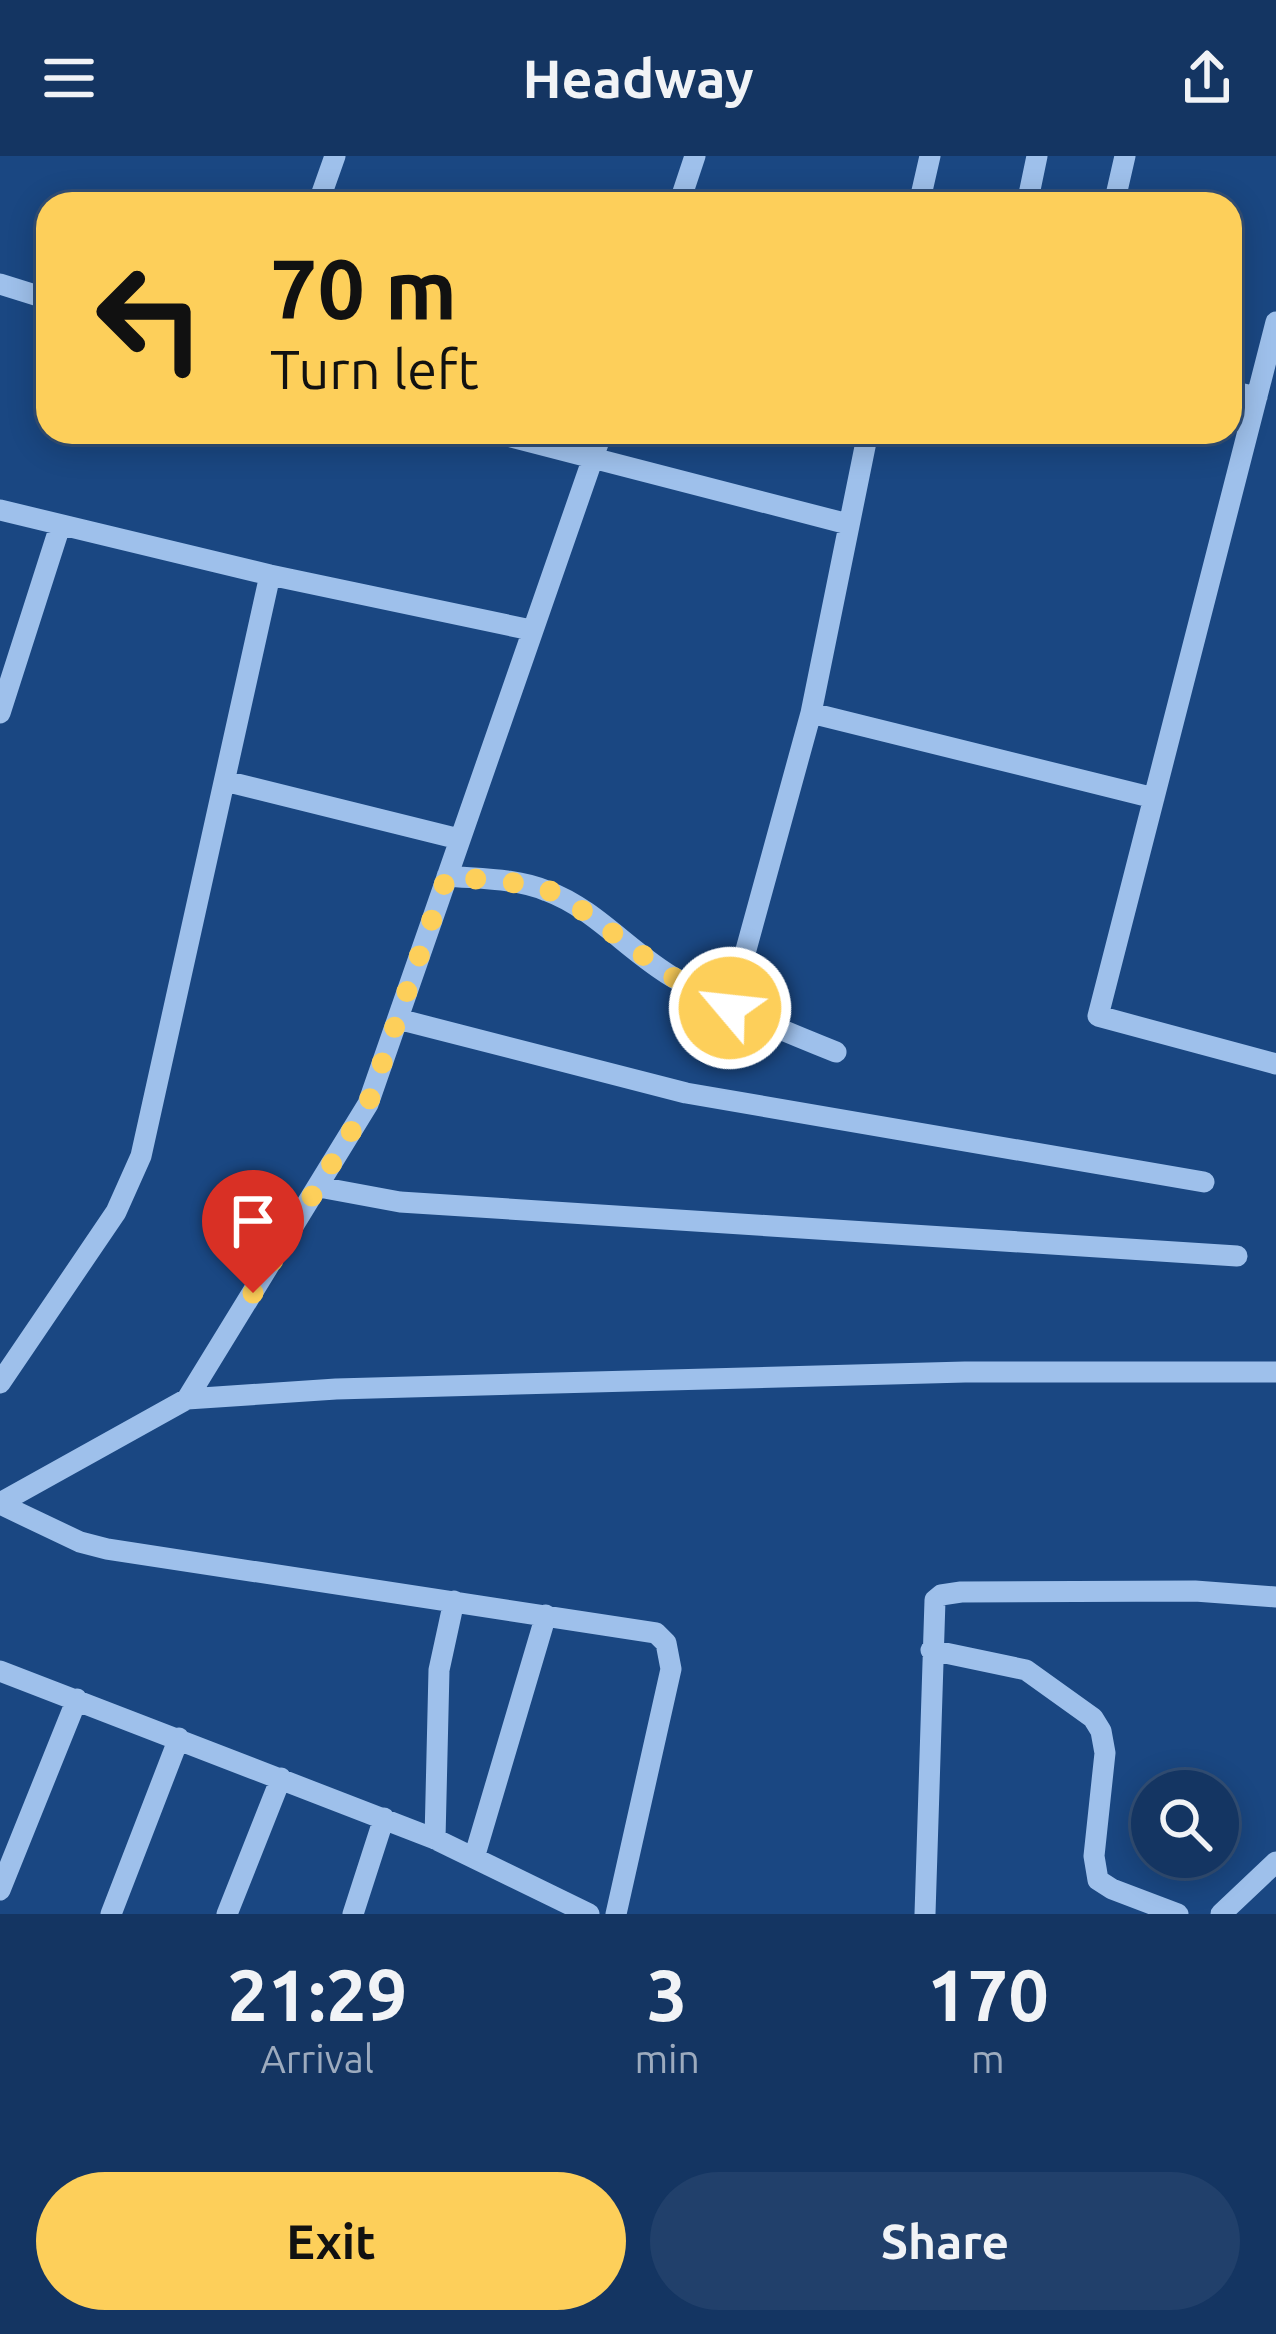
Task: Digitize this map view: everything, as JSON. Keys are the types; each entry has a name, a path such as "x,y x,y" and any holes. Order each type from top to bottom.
{"street":[{"path":"323,192 335,156"},
{"path":"683,192 695,156"},
{"path":"922,192 930,156"},
{"path":"1030,192 1037,156"},
{"path":"1117,192 1125,156"},
{"path":"0,284 36,295"},
{"path":"1275,1059 1098,1016 1276,322"},
{"path":"1242,394 1257,397"},
{"path":"534,444 848,524"},
{"path":"187,1399 368,1104 598,444"},
{"path":"730,1008 811,713 865,444"},
{"path":"0,510 270,575 531,630"},
{"path":"0,713 60,526"},
{"path":"1,1380 116,1212 134,1176 270,575"},
{"path":"811,713 1154,799"},
{"path":"225,781 459,839"},
{"path":"447,876 550,891 671,976 730,1008 836,1052"},
{"path":"398,1019 686,1093 1204,1181"},
{"path":"319,1187 423,1204 1238,1256"},
{"path":"0,1504 187,1399 336,1389 965,1372 1276,1372"},
{"path":"0,1504 93,1546 656,1633 671,1656 616,1914"},
{"path":"925,1914 935,1600 950,1592 1195,1591 1276,1598"},
{"path":"435,1838 439,1670 454,1601"},
{"path":"474,1858 546,1615"},
{"path":"931,1650 1026,1670 1085,1710 1101,1731 1105,1753 1094,1856 1098,1880 1178,1914"},
{"path":"0,1671 435,1838 589,1914"},
{"path":"0,1890 77,1699"},
{"path":"111,1914 178,1738"},
{"path":"227,1914 281,1778"},
{"path":"353,1914 384,1818"},
{"path":"1221,1914 1276,1862"}],"route":[{"path":"253,1293 368,1104 447,876 550,891 634,952 730,1008"}]}
